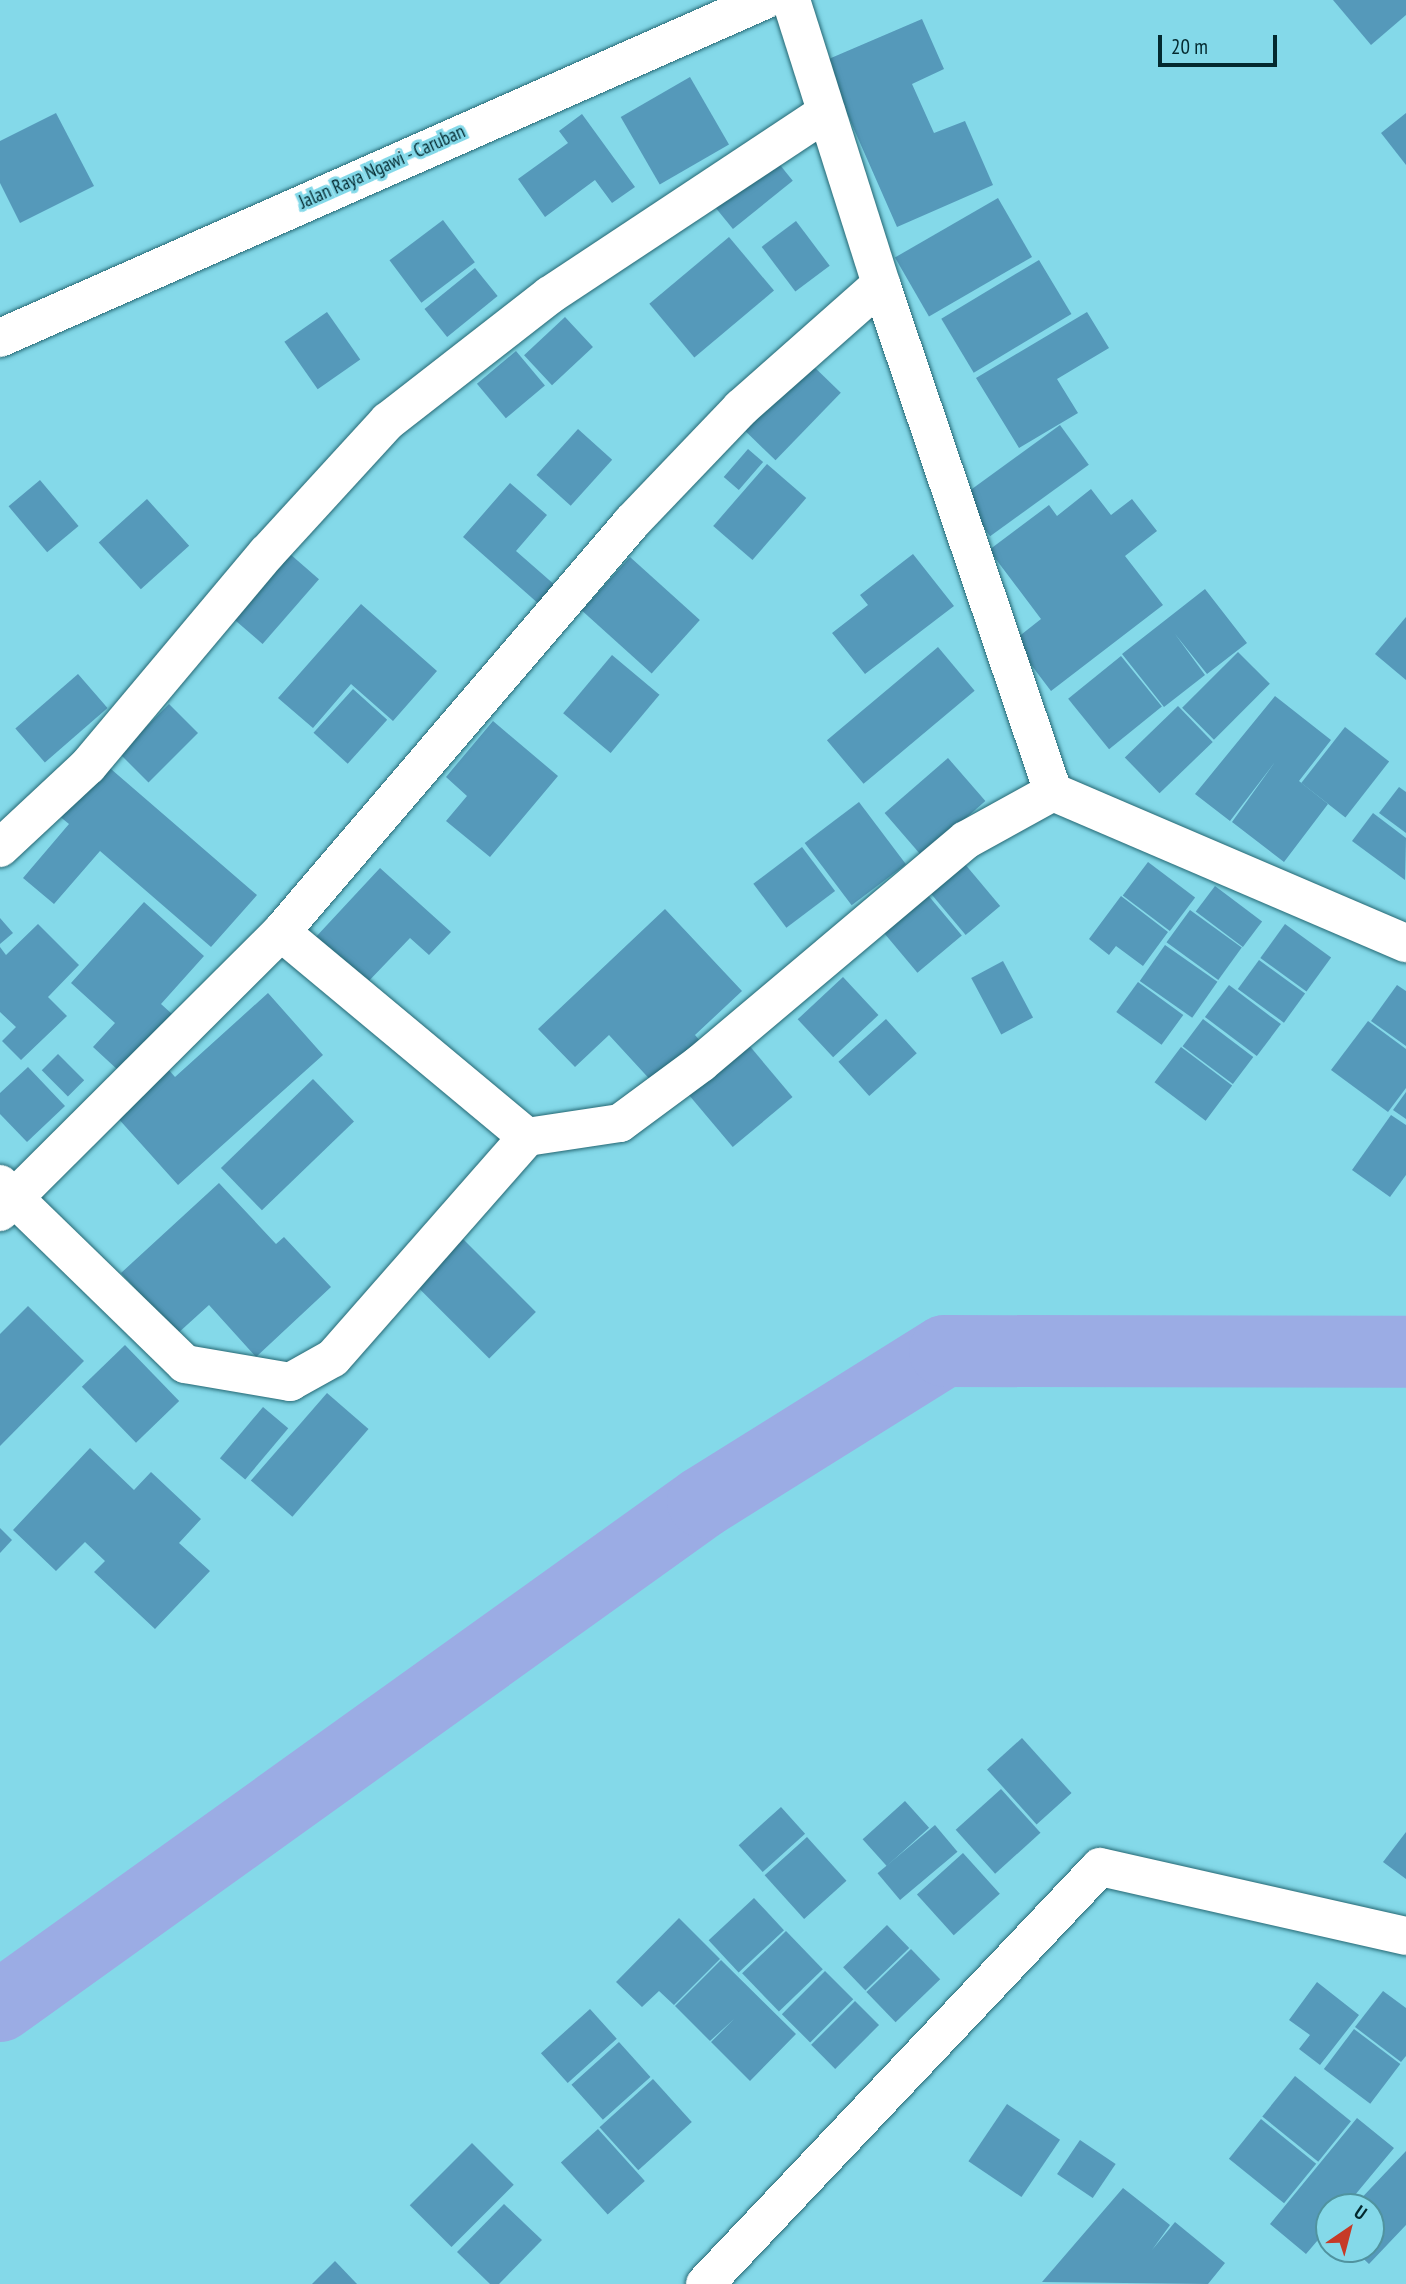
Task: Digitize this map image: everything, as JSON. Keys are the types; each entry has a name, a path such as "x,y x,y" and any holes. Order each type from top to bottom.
{"main road":[{"name":"Jalan Raya Ngawi - Caruban","path":"0,338 765,0"},
{"path":"791,0 881,284 1053,792 1406,943"},
{"path":"0,848 88,766 267,553 388,421 550,295 825,112"},
{"path":"881,284 741,408 632,523 281,932 4,1199 186,1364 290,1382 333,1358 527,1137 620,1123 701,1063 966,840 1053,792"},
{"path":"281,932 527,1137"},
{"path":"705,2284 1100,1867 1406,1936"}],"building":[{"path":"1333,0 1406,0 1406,15 1371,45"},
{"path":"922,19 944,69 912,84 934,133 965,121 993,185 897,227 824,61"},
{"path":"690,77 729,145 660,185 621,117"},
{"path":"56,113 94,186 20,223 0,183 0,141"},
{"path":"1406,113 1406,165 1381,133"},
{"path":"582,114 635,187 612,203 595,180 545,217 518,179 568,143 559,131"},
{"path":"772,155 793,181 733,229 712,203"},
{"path":"998,198 1032,257 929,316 895,258"},
{"path":"443,220 475,262 421,303 389,260"},
{"path":"796,221 830,266 795,292 762,247"},
{"path":"729,237 774,291 694,357 649,304"},
{"path":"1039,260 1071,314 974,373 941,319"},
{"path":"475,268 498,296 447,337 424,309"},
{"path":"327,312 360,360 318,389 284,342"},
{"path":"1087,312 1109,348 1057,379 1078,413 1019,448 976,378"},
{"path":"565,317 593,347 552,385 524,355"},
{"path":"516,351 545,385 506,418 477,384"},
{"path":"807,360 841,393 776,460 742,428"},
{"path":"1060,425 1089,465 990,536 961,497"},
{"path":"578,429 612,460 571,506 537,475"},
{"path":"748,449 763,462 739,490 724,477"},
{"path":"767,464 806,498 752,560 713,526"},
{"path":"40,480 79,526 47,552 9,506"},
{"path":"510,483 547,515 516,551 556,586 540,605 463,537"},
{"path":"1091,489 1111,515 1132,499 1157,531 1125,556 1163,605 1051,691 1013,641 1041,619 989,550 1049,505 1057,516"},
{"path":"147,499 189,546 141,589 99,542"},
{"path":"282,547 319,579 263,644 226,612"},
{"path":"913,554 954,606 865,674 832,633 868,605 860,595"},
{"path":"630,557 700,620 652,673 582,611"},
{"path":"1205,589 1247,643 1207,674 1175,634 1205,675 1164,707 1122,654"},
{"path":"361,604 437,671 393,721 351,684 313,728 278,698"},
{"path":"1406,617 1406,680 1375,654"},
{"path":"938,647 975,691 864,784 827,740"},
{"path":"1238,652 1270,684 1214,740 1182,708"},
{"path":"612,655 659,695 611,753 563,713"},
{"path":"1121,656 1162,707 1109,749 1068,699"},
{"path":"78,674 108,708 45,762 15,728"},
{"path":"353,689 387,720 348,764 314,733"},
{"path":"1275,696 1331,740 1299,781 1328,804 1284,862 1232,822 1275,762 1230,821 1195,794"},
{"path":"169,704 198,733 148,782 120,753"},
{"path":"1178,706 1213,742 1160,793 1125,757"},
{"path":"493,721 558,776 490,857 446,821 467,796 446,777"},
{"path":"1345,727 1389,761 1345,817 1301,783"},
{"path":"948,758 985,801 922,856 885,813"},
{"path":"104,763 257,895 211,947 100,851 54,904 23,878 69,824 58,815"},
{"path":"1399,787 1406,792 1406,833 1379,813"},
{"path":"859,802 906,864 852,905 805,843"},
{"path":"1373,813 1406,838 1405,880 1352,841"},
{"path":"802,847 835,891 786,928 753,884"},
{"path":"959,857 1000,906 966,935 925,886"},
{"path":"1148,862 1195,898 1170,931 1123,896"},
{"path":"380,868 451,932 429,955 410,938 364,986 314,939"},
{"path":"1215,886 1262,922 1243,947 1196,912"},
{"path":"922,888 962,935 917,973 878,925"},
{"path":"1121,896 1168,932 1143,966 1116,946 1109,955 1089,939"},
{"path":"144,902 204,956 161,1004 172,1014 119,1071 93,1047 115,1023 71,983"},
{"path":"665,909 742,991 695,1035 701,1042 655,1085 609,1035 575,1067 538,1029"},
{"path":"1190,910 1242,948 1218,980 1166,942"},
{"path":"0,918 13,933 0,944"},
{"path":"38,924 79,965 48,997 67,1016 21,1060 2,1041 16,1027 0,1012 0,947 6,955"},
{"path":"1285,924 1331,958 1306,991 1260,958"},
{"path":"1165,945 1217,982 1192,1018 1140,981"},
{"path":"1259,960 1305,994 1284,1023 1238,989"},
{"path":"1003,961 1033,1018 1001,1034 971,978"},
{"path":"843,977 878,1015 833,1057 798,1019"},
{"path":"1138,982 1183,1015 1162,1045 1116,1012"},
{"path":"1229,985 1281,1024 1257,1056 1205,1017"},
{"path":"1397,985 1406,991 1406,1046 1371,1021"},
{"path":"268,993 323,1055 178,1185 116,1116 168,1069 175,1077"},
{"path":"886,1019 917,1053 869,1096 838,1062"},
{"path":"1203,1019 1253,1057 1233,1084 1183,1046"},
{"path":"1368,1021 1406,1049 1406,1088 1388,1112 1331,1070"},
{"path":"743,1038 792,1097 733,1147 683,1088"},
{"path":"1181,1047 1232,1086 1206,1121 1155,1082"},
{"path":"58,1054 84,1080 68,1096 42,1070"},
{"path":"28,1067 65,1106 27,1142 0,1114 0,1093"},
{"path":"313,1079 354,1121 262,1210 221,1168"},
{"path":"1406,1092 1406,1119 1393,1110"},
{"path":"1391,1115 1406,1125 1406,1175 1390,1197 1352,1170"},
{"path":"219,1183 276,1244 284,1237 331,1287 256,1357 209,1305 177,1334 121,1273"},
{"path":"456,1232 536,1312 489,1359 409,1279"},
{"path":"28,1306 84,1361 0,1446 0,1334"},
{"path":"125,1345 179,1401 136,1443 82,1387"},
{"path":"327,1393 369,1429 292,1517 251,1481"},
{"path":"263,1407 288,1428 245,1480 220,1458"},
{"path":"90,1448 134,1490 151,1472 201,1519 179,1543 210,1571 155,1629 94,1572 105,1561 85,1542 56,1571 13,1530"},
{"path":"0,1528 12,1540 0,1553"},
{"path":"1022,1738 1072,1793 1037,1824 987,1769"},
{"path":"1001,1789 1040,1833 995,1874 956,1830"},
{"path":"905,1801 929,1828 887,1866 863,1839"},
{"path":"781,1807 805,1834 763,1872 739,1845"},
{"path":"935,1825 957,1852 900,1900 878,1873"},
{"path":"1406,1832 1406,1879 1383,1862"},
{"path":"807,1837 846,1881 804,1919 765,1875"},
{"path":"963,1853 1000,1894 954,1935 917,1894"},
{"path":"754,1898 784,1930 739,1972 709,1940"},
{"path":"679,1918 720,1959 674,2005 659,1991 642,2007 616,1982"},
{"path":"887,1925 909,1948 865,1990 843,1967"},
{"path":"786,1931 823,1969 779,2011 742,1973"},
{"path":"911,1949 940,1979 896,2022 866,1992"},
{"path":"721,1960 796,2034 750,2081 711,2042 734,2019 710,2041 675,2006"},
{"path":"825,1971 853,1999 810,2042 782,2014"},
{"path":"1317,1982 1359,2015 1320,2065 1299,2049 1310,2035 1289,2020"},
{"path":"1383,1991 1406,2008 1406,2056 1401,2062 1355,2027"},
{"path":"855,2001 879,2025 835,2069 811,2045"},
{"path":"590,2009 617,2039 568,2083 541,2053"},
{"path":"1354,2029 1400,2064 1370,2104 1324,2069"},
{"path":"619,2042 650,2077 603,2120 571,2085"},
{"path":"1295,2076 1351,2121 1318,2162 1262,2116"},
{"path":"653,2079 692,2122 638,2170 599,2127"},
{"path":"1007,2104 1060,2140 1021,2197 968,2161"},
{"path":"1357,2118 1394,2148 1357,2193 1315,2193 1315,2243 1306,2254 1270,2224"},
{"path":"1261,2119 1316,2164 1284,2203 1229,2159"},
{"path":"598,2129 645,2181 608,2214 561,2162"},
{"path":"1080,2140 1116,2164 1093,2198 1057,2174"},
{"path":"472,2143 514,2185 451,2247 410,2205"},
{"path":"1406,2151 1406,2225 1385,2247 1385,2193 1366,2193"},
{"path":"1123,2188 1170,2225 1152,2250 1175,2222 1225,2263 1208,2284 1042,2282"},
{"path":"504,2204 542,2240 499,2284 490,2284 457,2252"},
{"path":"335,2261 357,2284 312,2284"}],"waterway":[{"path":"0,2006 703,1502 945,1351 1406,1352"}]}
